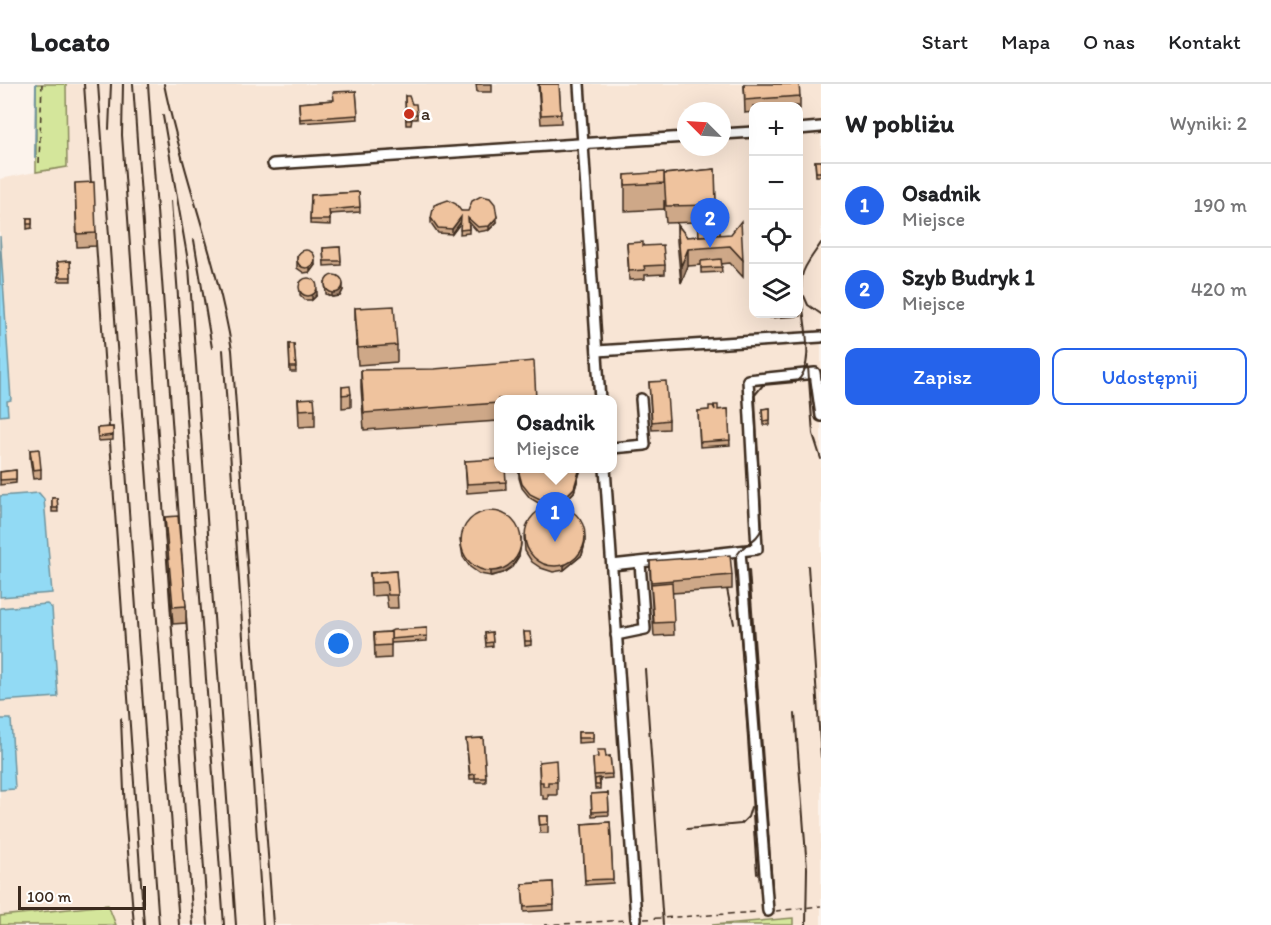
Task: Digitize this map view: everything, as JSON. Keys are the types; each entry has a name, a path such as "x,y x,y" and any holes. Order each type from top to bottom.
{"lane":[{"path":"579,84 600,395"},
{"path":"803,129 821,127"},
{"path":"731,133 749,132"},
{"path":"273,164 677,138"},
{"path":"597,351 821,337"},
{"path":"612,565 758,549 748,380 815,373 821,416"},
{"path":"617,448 645,445 641,399"},
{"path":"605,473 636,919"},
{"path":"740,551 768,911"},
{"path":"616,635 645,629 640,563"}],"path":[{"path":"39,163 42,84"},
{"path":"544,925 821,906"}],"shaded area":[{"path":"66,84 821,84 821,925 116,925 108,905 0,916 0,179 66,166"}],"green space":[{"path":"36,84 66,84 67,167 36,172"},
{"path":"108,905 116,925 0,925 0,916"},
{"path":"793,918 793,925 712,925"}],"water":[{"path":"0,236 11,400 7,401 8,415 0,416"},
{"path":"39,493 44,499 52,593 0,597 0,496"},
{"path":"47,604 52,608 58,697 0,701 0,608"},
{"path":"0,719 11,719 15,789 0,790"}],"building":[{"path":"539,84 559,84 561,114 541,115"},
{"path":"744,84 799,84 800,96 745,100"},
{"path":"356,91 358,115 300,119 299,103 334,100 333,92"},
{"path":"405,96 409,96 412,104 416,104 417,114 412,115 411,120 406,120"},
{"path":"815,161 821,161 821,172 816,172"},
{"path":"715,169 716,205 666,206 664,174"},
{"path":"664,172 664,183 625,185 625,175"},
{"path":"94,182 96,233 77,234 75,183"},
{"path":"359,192 360,207 329,210 330,220 310,220 311,195"},
{"path":"481,196 490,198 495,204 497,217 489,226 478,227 468,218 469,229 460,230 461,217 452,229 438,228 431,218 434,205 448,200 456,204 461,211 468,211 472,201"},
{"path":"27,218 32,218 32,224 27,224"},
{"path":"719,218 720,235 699,236 698,219"},
{"path":"741,221 743,260 730,246 688,249 681,266 677,224 687,237 731,234"},
{"path":"643,242 643,246 663,245 665,265 644,266 645,270 629,271 627,243"},
{"path":"340,247 341,261 324,261 323,248"},
{"path":"306,250 312,253 315,259 312,265 306,268 300,265 297,259 300,253"},
{"path":"721,259 722,267 701,268 701,261"},
{"path":"70,261 71,277 58,277 60,272 57,262"},
{"path":"334,275 340,278 343,284 340,290 334,293 328,290 325,284 328,278"},
{"path":"308,278 314,281 317,287 314,293 308,296 302,293 299,287 302,281"},
{"path":"394,306 397,345 358,348 355,308"},
{"path":"289,344 294,344 296,367 290,367"},
{"path":"534,361 536,395 494,395 494,403 364,413 361,370 434,369"},
{"path":"666,381 669,420 652,422 649,382"},
{"path":"350,386 351,394 342,395 342,387"},
{"path":"314,398 315,409 299,410 298,399"},
{"path":"714,405 718,405 718,410 728,409 730,440 700,442 698,411 709,410 709,406 713,406 715,410"},
{"path":"770,408 770,420 763,421 762,409"},
{"path":"113,427 113,435 98,437 97,428"},
{"path":"39,449 41,469 33,470 30,450"},
{"path":"494,459 494,473 505,473 506,482 467,484 465,461"},
{"path":"16,470 16,479 0,480 0,472"},
{"path":"519,473 578,473 574,488 566,496 554,500 540,499 530,494 522,484"},
{"path":"52,498 57,498 58,508 52,508"},
{"path":"549,506 561,506 572,511 580,519 585,536 583,548 572,561 561,566 549,566 538,561 530,553 525,542 525,530 530,519 538,511"},
{"path":"491,511 508,516 516,524 521,541 516,558 508,566 491,571 474,566 466,558 461,541 466,524 474,516"},
{"path":"178,516 186,606 173,607 165,517"},
{"path":"730,555 732,575 651,582 650,561"},
{"path":"396,571 398,595 388,595 386,582 371,583 370,573"},
{"path":"672,582 674,622 654,623 651,584"},
{"path":"427,628 427,636 391,639 391,632 389,632 393,630"},
{"path":"391,632 391,645 375,646 374,633"},
{"path":"492,632 493,642 486,643 485,633"},
{"path":"524,632 530,632 531,641 525,641"},
{"path":"578,732 593,732 593,738 578,738"},
{"path":"483,738 486,778 475,778 475,774 470,775 466,739"},
{"path":"597,750 605,750 606,757 610,756 612,774 594,775 593,758 598,757"},
{"path":"556,760 557,782 548,782 548,786 543,786 543,782 540,782 539,762"},
{"path":"599,778 600,785 595,785 595,779"},
{"path":"608,793 609,811 592,812 591,794"},
{"path":"539,816 548,816 548,824 540,825"},
{"path":"610,822 613,879 585,880 582,824"},
{"path":"553,882 554,905 524,907 522,884"}],"waterway":[{"path":"35,158 36,84"}],"railway":[{"path":"84,84 92,198"},
{"path":"98,84 159,925"},
{"path":"109,129 111,84"},
{"path":"123,84 122,135 179,925"},
{"path":"133,84 193,925"},
{"path":"148,84 208,925"},
{"path":"164,84 171,118 218,283 232,350 273,925"},
{"path":"163,116 189,267 236,925"},
{"path":"171,201 224,925"},
{"path":"95,228 144,925"},
{"path":"194,240 212,348"},
{"path":"757,874 736,558 738,553 757,536 762,527 754,396 763,385 796,382 803,373 807,361 807,347 801,288 802,276 807,263 821,243"},
{"path":"804,296 808,305 821,314"},
{"path":"223,350 263,925"},
{"path":"808,366 813,434 821,459"},
{"path":"808,566 821,757"},
{"path":"749,570 772,884"},
{"path":"727,589 734,624"},
{"path":"645,669 663,925"},
{"path":"795,714 807,868 806,925"},
{"path":"121,719 125,815 134,925"},
{"path":"687,829 741,824 748,817 751,807"}],"place":[{"name":"a","path":"409,114"},
{"name":"Szyb Budryk 1","path":"710,248"},
{"name":"Osadnik","path":"555,542"}]}
